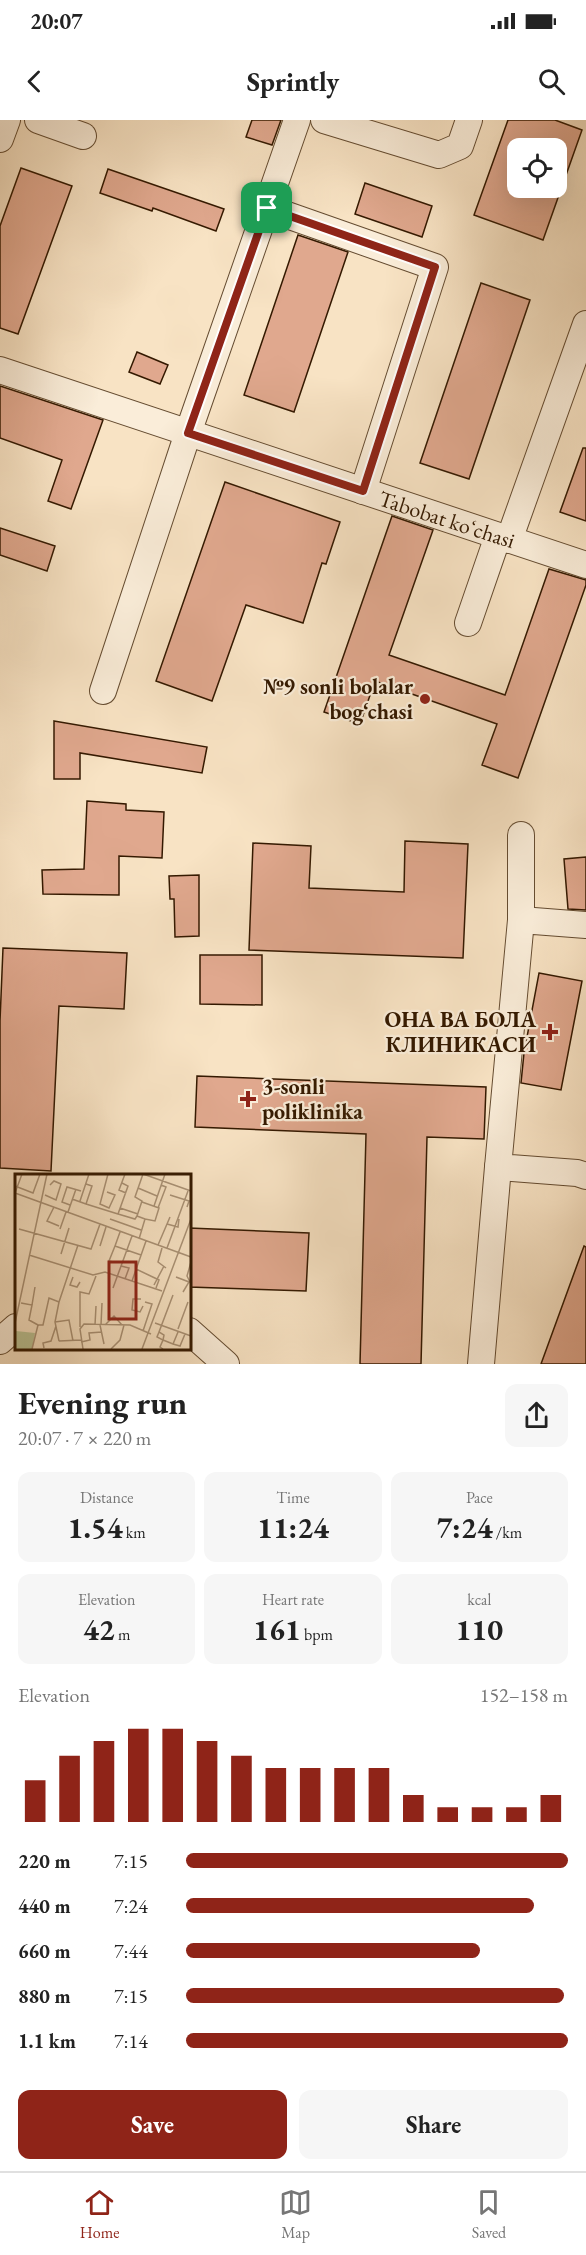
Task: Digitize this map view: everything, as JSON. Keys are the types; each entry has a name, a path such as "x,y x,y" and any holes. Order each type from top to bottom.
{"street":[{"path":"0,139 7,120"},
{"path":"38,120 83,136"},
{"path":"103,691 188,433 297,120"},
{"path":"324,120 439,155 460,146 469,120"},
{"path":"267,208 435,267 363,491"},
{"path":"468,623 504,538 586,324"},
{"name":"Tabobat koʻchasi","path":"0,370 586,565"},
{"path":"481,1364 521,920 521,835"},
{"path":"521,920 586,925"},
{"path":"498,1167 577,1173 586,1176"},
{"path":"0,1341 15,1328"},
{"path":"190,1332 226,1364"}],"building":[{"path":"252,120 281,120 272,145 246,137"},
{"path":"508,120 555,120 582,130 567,172 567,138 507,138 507,198 558,198 543,240 474,215"},
{"path":"21,168 72,186 18,334 0,328 0,226"},
{"path":"108,169 224,209 216,231 153,208 152,211 100,193"},
{"path":"365,183 432,206 422,237 355,214"},
{"path":"298,235 348,252 294,412 244,395"},
{"path":"481,283 530,300 469,479 420,463"},
{"path":"137,352 168,365 160,384 129,372"},
{"path":"0,386 103,420 71,509 48,501 62,460 0,438"},
{"path":"583,448 586,448 586,521 560,512"},
{"path":"225,482 340,522 326,564 322,563 303,623 246,605 212,701 156,681"},
{"path":"392,516 433,530 389,655 505,695 549,569 586,580 518,778 482,765 497,724 375,681 360,724 324,712"},
{"path":"0,528 55,546 47,571 0,555"},
{"path":"54,721 207,747 202,773 80,753 80,779 54,779"},
{"path":"87,801 126,804 126,810 164,812 162,858 119,856 119,895 43,894 42,870 84,869"},
{"path":"405,841 468,844 463,958 249,950 253,843 311,846 309,888 404,892"},
{"path":"586,857 586,910 568,909 564,859"},
{"path":"199,875 199,936 175,937 174,899 170,899 169,876"},
{"path":"3,948 127,953 124,1009 59,1006 51,1171 0,1168 0,1021"},
{"path":"200,955 262,955 262,1005 200,1004"},
{"name":"ОНА ВА БОЛА КЛИНИКАСИ","path":"539,973 582,981 561,1090 521,1083 524,1053"},
{"path":"197,1076 486,1087 484,1139 427,1137 421,1364 360,1364 366,1134 195,1127"},
{"path":"190,1228 309,1233 306,1291 190,1287"},
{"path":"584,1246 586,1247 586,1364 541,1364"}],"place":[{"name":"№9 sonli bolalar bog‘chasi","path":"425,699"},
{"name":"ОНА ВА БОЛА КЛИНИКАСИ","path":"550,1032"},
{"name":"3-sonli poliklinika","path":"248,1099"}],"route":[{"path":"267,208 435,267 363,491 188,433 267,208"}]}
